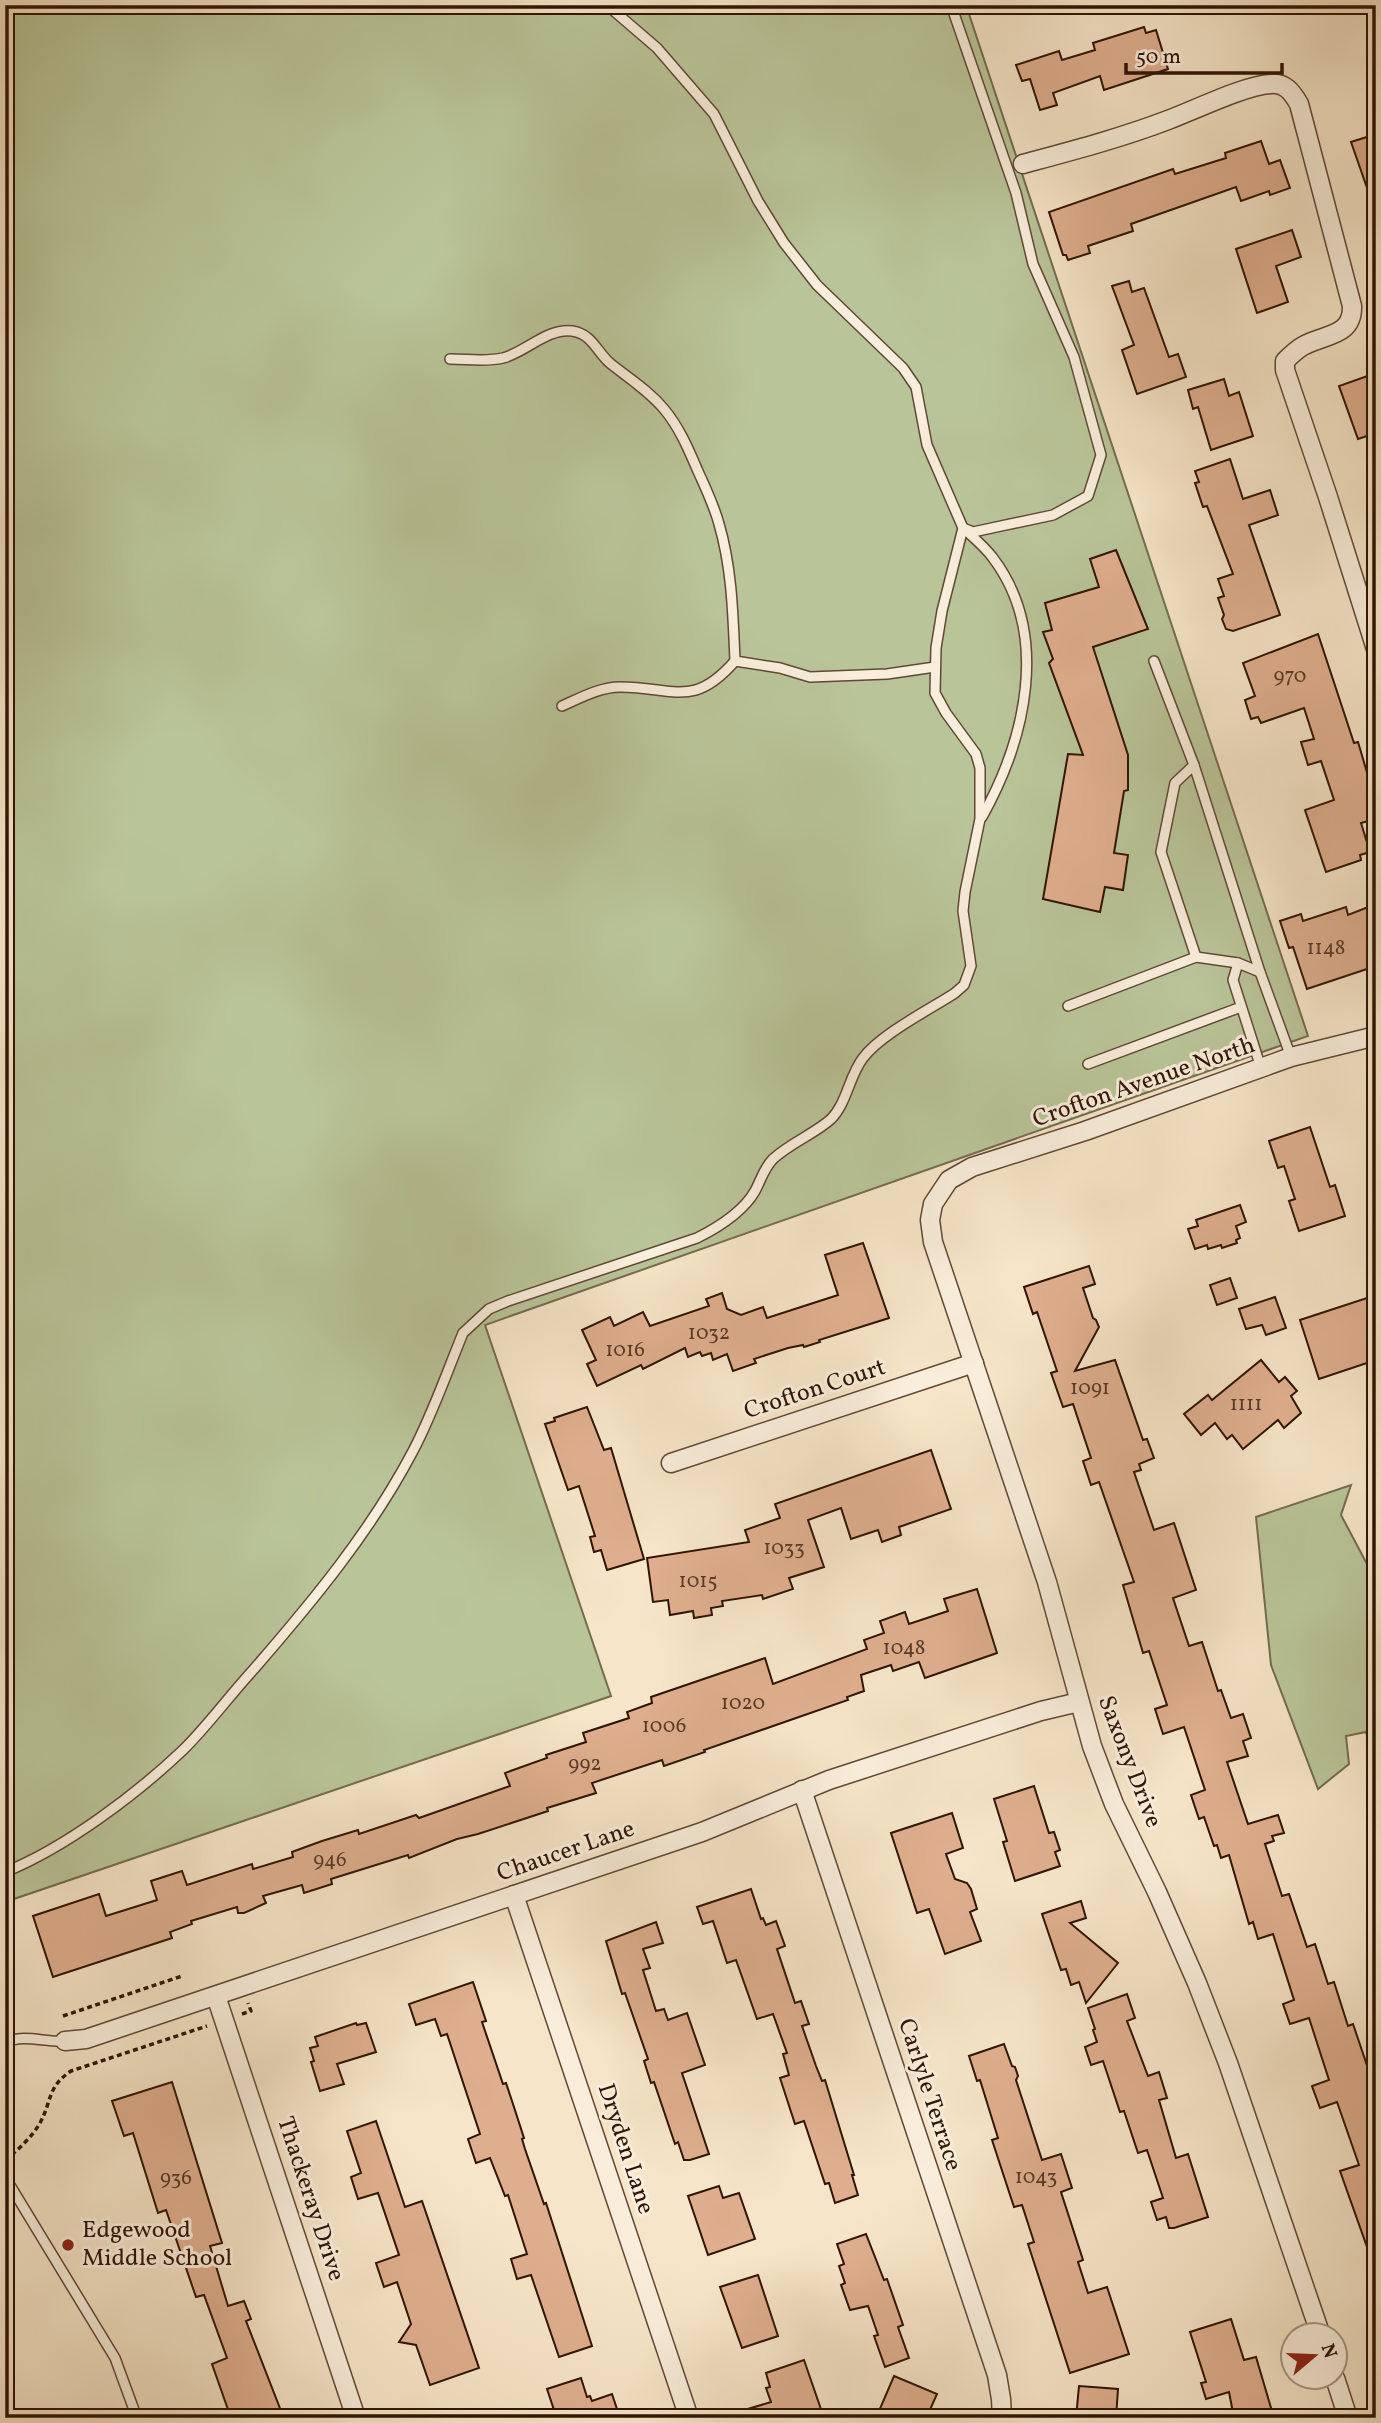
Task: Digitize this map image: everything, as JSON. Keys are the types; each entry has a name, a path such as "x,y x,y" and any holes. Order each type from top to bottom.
{"street":[{"path":"1023,164 1164,121 1271,83 1283,85 1292,93 1299,104 1352,306 1352,317 1348,325 1339,332 1305,345 1293,353 1285,361 1285,370 1376,649"},
{"name":"Crofton Avenue North","path":"939,1196 950,1180 972,1167 1085,1131 1291,1057 1376,1036"},
{"name":"Saxony Drive","path":"939,1196 933,1204 930,1220 933,1242 1047,1582 1092,1746 1114,1804 1182,1949 1228,2063 1316,2322"},
{"name":"Crofton Court","path":"671,1463 974,1363"},
{"name":"Chaucer Lane","path":"65,2041 86,2039 216,1996 702,1832 802,1790 1041,1711 1079,1702"},
{"name":"Carlyle Terrace","path":"802,1790 997,2375 1002,2399 1002,2418"},
{"name":"Dryden Lane","path":"514,1895 689,2418"},
{"name":"Thackeray Drive","path":"216,1996 356,2418"},
{"path":"1340,2392 1348,2418"}],"lane":[{"path":"607,5 657,48 714,114 758,201 784,243 817,285 903,368 916,387 927,445 963,528 992,556 1012,591 1026,638 1022,714 1015,740 980,819"},
{"path":"951,5 1016,193 1033,264 1074,357 1101,455 1088,496 1053,515 973,532 963,528"},
{"path":"450,359 503,358 529,344 570,331 582,334 595,343 608,362 646,389 664,408 681,432 719,523 731,597 735,661 723,675 704,689 679,693 618,687 596,691 562,705"},
{"path":"5,1872 23,1865 67,1838 149,1779 185,1748 283,1636 378,1512 414,1449 463,1333 478,1319 489,1309 531,1292 709,1232 739,1210 754,1193 771,1161 790,1145 830,1120 842,1103 863,1058 882,1040 964,985 971,966 963,911 980,819 980,768 975,754 935,693 934,667 942,611 963,528"},
{"path":"735,661 780,668 810,677 887,674 934,667"},
{"path":"1154,661 1194,765 1260,972 1291,1057"},
{"path":"1194,765 1175,783 1161,852 1196,957"},
{"path":"1068,1006 1196,957 1238,963 1260,972"},
{"path":"1238,963 1233,980 1261,1068"},
{"path":"1088,1064 1241,1007"},
{"path":"5,2043 23,2038 50,2043 65,2041"},
{"path":"5,2177 115,2358 137,2418"}],"path":[{"path":"63,2016 182,1976"},
{"path":"242,2014 251,2011 248,2002"},
{"path":"5,2160 17,2151 40,2124 51,2091 59,2079 71,2071 209,2025"},
{"path":"956,2418 965,2413 976,2413"}],"green space":[{"path":"5,5 966,5 1308,1036 485,1325 611,1696 5,1902"},
{"path":"1351,1485 1341,1515 1376,1581 1376,1737 1368,1740 1366,1732 1346,1736 1349,1764 1318,1789 1271,1665 1256,1517"}],"building":[{"path":"1144,27 1146,33 1156,30 1168,69 1104,90 1100,76 1053,93 1057,105 1040,110 1030,79 1022,81 1016,65 1059,51 1062,60 1095,50 1093,43"},
{"path":"1376,134 1376,204 1373,205 1351,142"},
{"path":"1261,141 1269,164 1280,160 1290,188 1270,195 1269,191 1241,201 1236,187 1131,224 1133,231 1088,246 1090,253 1068,260 1066,255 1063,255 1049,212 1173,169 1175,174 1226,158 1225,153"},
{"path":"1292,230 1301,257 1276,266 1288,302 1257,313 1236,249"},
{"path":"1129,281 1132,292 1144,288 1169,357 1178,354 1186,377 1137,394 1122,350 1134,345 1112,286"},
{"path":"1376,373 1376,433 1358,439 1339,386"},
{"path":"1224,379 1229,396 1239,392 1253,436 1211,450 1198,407 1193,409 1188,390"},
{"path":"1230,459 1243,499 1270,490 1278,515 1249,525 1280,615 1233,631 1226,629 1222,619 1224,615 1218,598 1224,596 1218,579 1233,574 1207,506 1203,507 1195,483 1199,482 1195,471"},
{"path":"1116,550 1148,629 1093,647 1128,755 1128,790 1124,791 1114,853 1128,855 1123,890 1105,887 1100,912 1043,899 1068,754 1083,755 1049,663 1053,659 1043,632 1052,630 1045,603 1099,587 1090,559"},
{"path":"1318,634 1354,743 1358,742 1376,803 1376,819 1361,823 1370,852 1360,855 1361,860 1326,872 1305,810 1334,800 1321,761 1308,765 1301,742 1314,739 1304,708 1261,723 1258,717 1251,719 1245,700 1255,696 1243,663"},
{"path":"1376,904 1376,966 1307,989 1293,947 1289,948 1280,921 1301,914 1303,921 1346,907 1348,915"},
{"path":"1310,1127 1330,1187 1335,1185 1345,1216 1299,1231 1289,1201 1295,1199 1284,1166 1278,1168 1269,1141"},
{"path":"1240,1205 1246,1222 1236,1226 1240,1238 1236,1240 1237,1243 1222,1248 1221,1245 1208,1249 1207,1245 1195,1249 1188,1229 1198,1226 1196,1220"},
{"path":"863,1243 889,1318 804,1347 788,1348 754,1359 756,1363 733,1371 727,1354 713,1360 711,1353 702,1356 700,1352 688,1357 685,1348 643,1369 641,1365 597,1386 587,1364 596,1360 582,1330 610,1317 614,1326 643,1312 650,1326 709,1306 706,1299 722,1293 727,1309 741,1315 763,1307 767,1318 838,1295 825,1255"},
{"path":"1089,1266 1095,1284 1083,1288 1093,1318 1099,1327 1075,1371 1115,1360 1143,1440 1147,1439 1154,1458 1139,1464 1141,1470 1134,1472 1154,1530 1174,1523 1196,1590 1173,1598 1189,1646 1202,1642 1218,1691 1221,1690 1231,1718 1243,1714 1251,1738 1243,1741 1248,1756 1227,1762 1248,1824 1278,1815 1284,1833 1272,1836 1274,1841 1265,1844 1282,1896 1289,1894 1307,1947 1315,1944 1328,1984 1334,1982 1348,2026 1353,2024 1376,2092 1376,2260 1372,2261 1340,2171 1359,2165 1337,2102 1320,2108 1312,2086 1329,2080 1309,2018 1290,2024 1283,2004 1294,2000 1273,1934 1258,1939 1253,1922 1249,1924 1229,1855 1221,1858 1204,1817 1199,1819 1191,1795 1205,1790 1184,1727 1163,1734 1155,1709 1167,1705 1149,1651 1143,1653 1123,1585 1134,1582 1099,1482 1091,1485 1083,1461 1091,1458 1073,1404 1063,1407 1051,1373 1057,1371 1037,1312 1033,1314 1024,1287"},
{"path":"1230,1278 1237,1298 1217,1305 1210,1285"},
{"path":"1275,1297 1286,1328 1266,1335 1262,1325 1246,1329 1239,1309"},
{"path":"1367,1298 1376,1325 1376,1360 1319,1379 1300,1320"},
{"path":"1261,1360 1279,1382 1285,1377 1297,1391 1291,1396 1301,1413 1284,1428 1278,1420 1243,1449 1232,1435 1227,1439 1215,1423 1201,1435 1184,1414 1208,1395 1212,1400"},
{"path":"587,1407 604,1450 611,1448 644,1559 607,1570 601,1550 594,1552 590,1537 595,1536 579,1486 568,1490 545,1424 555,1421 554,1418"},
{"path":"931,1450 951,1509 899,1527 901,1535 882,1542 878,1530 851,1539 841,1508 808,1520 824,1567 789,1578 793,1589 763,1599 762,1595 722,1601 723,1606 711,1608 712,1615 694,1618 693,1611 670,1615 668,1600 653,1602 647,1558 749,1542 745,1530 780,1518 775,1504"},
{"path":"977,1589 997,1653 925,1678 919,1662 893,1671 891,1665 861,1675 864,1691 847,1697 848,1700 664,1766 662,1760 592,1783 596,1793 457,1839 409,1858 408,1855 331,1879 332,1884 304,1893 302,1885 263,1896 266,1903 244,1913 238,1913 237,1907 191,1921 192,1924 170,1932 172,1938 53,1977 33,1916 99,1894 106,1916 157,1900 151,1881 182,1871 187,1885 252,1864 253,1869 293,1857 292,1852 358,1830 359,1834 416,1815 419,1818 510,1786 505,1773 547,1758 546,1755 586,1742 583,1733 629,1718 627,1712 652,1703 651,1697 765,1658 773,1684 867,1649 864,1640 884,1633 880,1621 905,1612 909,1624 948,1611 944,1599"},
{"path":"1034,1786 1049,1833 1054,1832 1060,1850 1055,1852 1060,1866 1015,1881 1003,1842 1007,1841 994,1799"},
{"path":"952,1813 963,1848 946,1854 955,1879 967,1883 971,1889 977,1909 970,1912 981,1941 945,1954 929,1909 917,1913 891,1833"},
{"path":"751,1889 761,1919 763,1918 766,1925 776,1921 785,1946 777,1949 795,2003 801,2001 809,2024 802,2026 822,2081 825,2080 854,2175 858,2195 835,2203 829,2183 825,2184 804,2121 795,2124 780,2078 789,2075 783,2054 787,2053 773,2014 757,2019 736,1960 727,1963 713,1921 703,1924 697,1907"},
{"path":"1081,1901 1086,1918 1070,1923 1118,1963 1086,2003 1079,1982 1071,1985 1066,1969 1061,1970 1042,1914"},
{"path":"656,1922 663,1943 643,1949 650,1968 643,1970 656,2011 664,2009 668,2020 687,2013 705,2065 682,2073 709,2154 690,2160 684,2160 678,2142 675,2144 654,2082 651,2083 644,2061 648,2059 625,1993 622,1994 606,1941"},
{"path":"473,1982 486,2021 482,2022 503,2084 506,2083 525,2149 544,2204 546,2203 592,2346 559,2357 531,2275 517,2279 511,2259 527,2254 508,2195 505,2196 490,2158 476,2163 468,2139 480,2134 447,2034 441,2036 435,2019 416,2025 409,2004"},
{"path":"1127,1994 1135,2018 1127,2021 1148,2076 1159,2072 1167,2098 1159,2100 1176,2158 1188,2154 1208,2217 1174,2228 1169,2228 1166,2217 1157,2220 1151,2202 1163,2198 1147,2150 1138,2153 1124,2111 1120,2112 1103,2061 1091,2065 1085,2047 1097,2042 1088,2008"},
{"path":"356,2023 366,2023 376,2052 337,2064 344,2084 320,2091 311,2062 314,2061 310,2048 318,2046 315,2037"},
{"path":"1004,2044 1018,2076 1016,2080 1042,2160 1061,2154 1072,2188 1061,2192 1083,2260 1078,2262 1088,2293 1107,2287 1129,2354 1070,2373 1028,2244 1034,2242 1022,2205 1014,2207 992,2140 998,2138 980,2080 977,2081 969,2056"},
{"path":"172,2082 222,2243 210,2246 228,2306 244,2301 251,2319 246,2321 281,2411 273,2414 274,2418 231,2418 212,2364 227,2358 204,2295 196,2297 166,2210 158,2213 133,2133 124,2136 112,2101"},
{"path":"376,2121 405,2207 422,2201 479,2368 430,2385 416,2345 399,2342 411,2324 397,2282 384,2287 376,2263 399,2255 378,2193 358,2199 351,2177 361,2173 347,2131"},
{"path":"719,2186 723,2198 739,2193 755,2239 708,2255 688,2196"},
{"path":"866,2234 884,2280 887,2279 903,2325 898,2327 909,2358 885,2367 874,2336 878,2335 868,2306 850,2310 841,2285 845,2283 839,2266 844,2264 837,2244"},
{"path":"758,2275 778,2336 742,2348 720,2287"},
{"path":"1231,2319 1244,2360 1256,2357 1274,2418 1234,2418 1229,2392 1206,2399 1201,2383 1206,2382 1190,2332"},
{"path":"804,2360 824,2418 732,2418 731,2414 771,2402 766,2388 770,2387 766,2373"},
{"path":"894,2376 937,2394 929,2412 926,2411 923,2418 876,2418"},
{"path":"581,2378 587,2397 590,2396 592,2401 612,2394 620,2418 551,2418 550,2415 555,2413 547,2389"},
{"path":"1079,2386 1118,2389 1116,2418 1076,2418"}],"place":[{"name":"Edgewood Middle School","path":"68,2245"}]}
